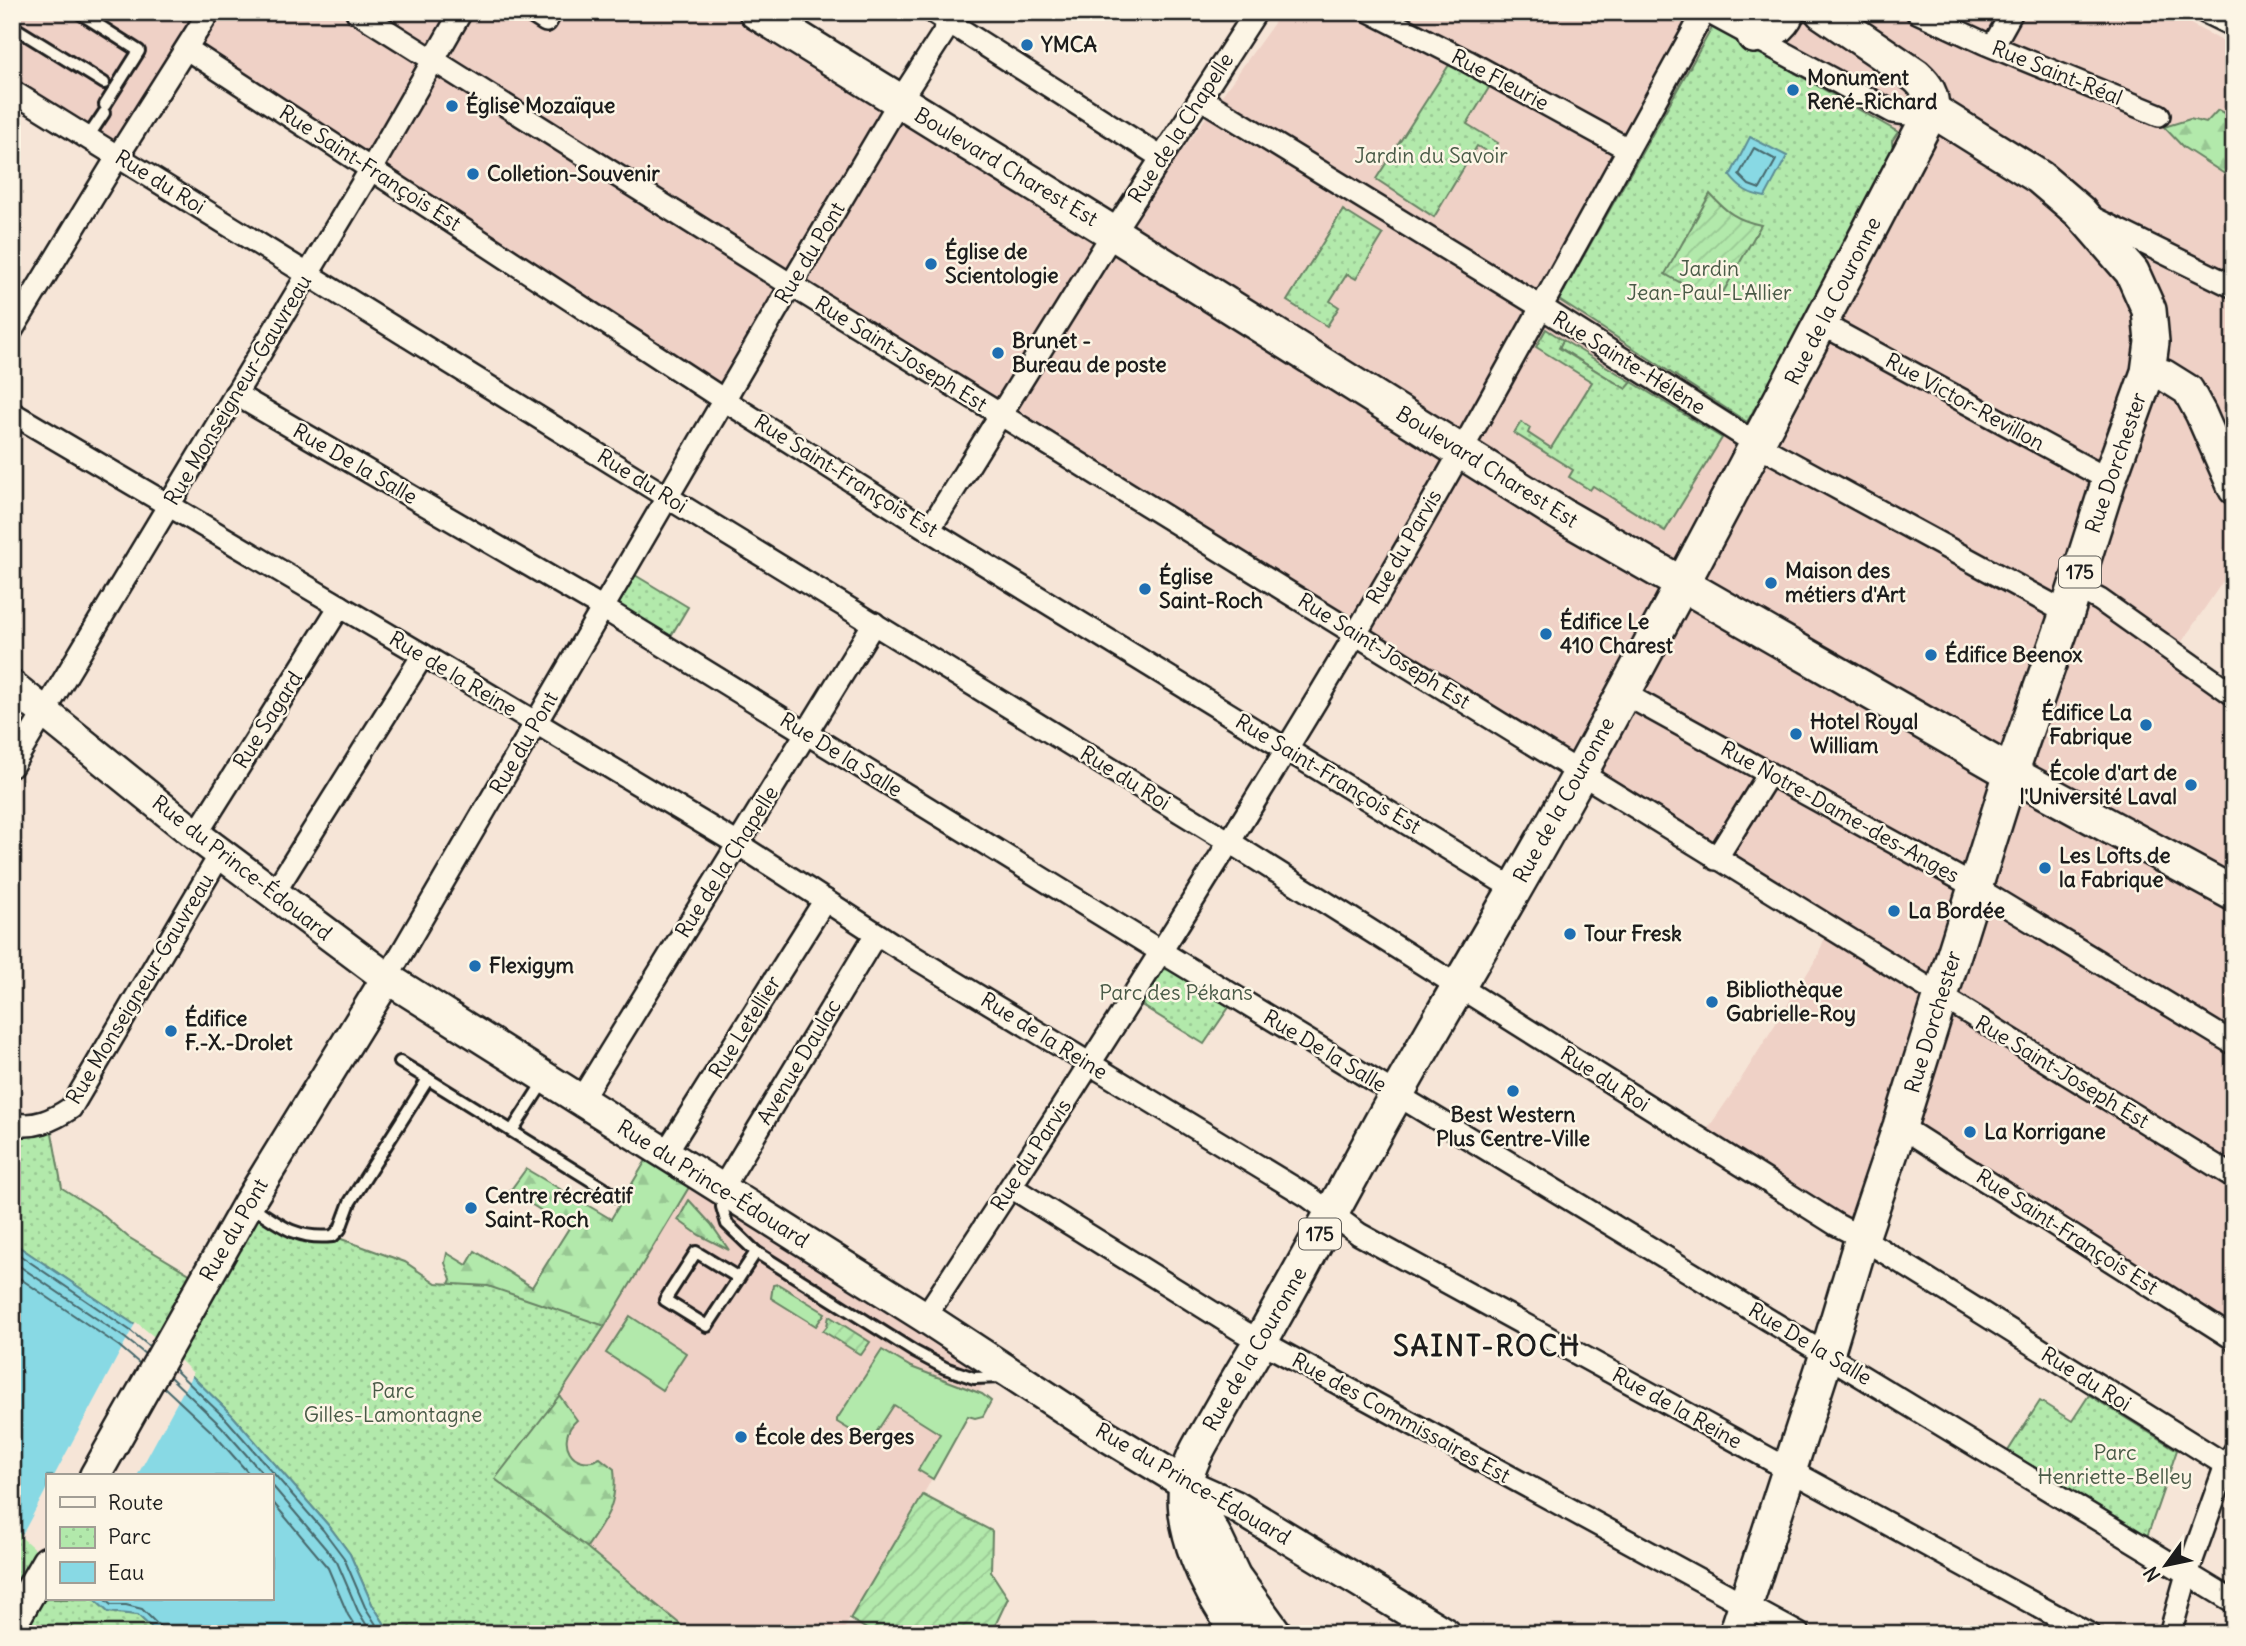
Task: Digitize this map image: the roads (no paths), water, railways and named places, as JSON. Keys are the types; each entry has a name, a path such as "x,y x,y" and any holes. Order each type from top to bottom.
{"main road":[{"name":"Boulevard Charest Est","path":"756,12 1562,515 2011,773 2234,894"},
{"path":"1755,36 1769,33 1779,27 1788,12"},
{"path":"1822,12 1916,76 1927,86 1932,110"},
{"name":"175","path":"1932,110 2039,177 2080,212 2132,272 2149,310 2152,342 2148,372"},
{"name":"Rue de la Couronne","path":"1186,1484 1192,1458 1580,774 1758,445 1932,110"},
{"name":"Rue Dorchester","path":"1741,1619 1828,1354 2011,773 2148,372"},
{"name":"175","path":"1186,1484 1184,1504 1196,1552 1214,1592 1240,1634"}],"street":[{"path":"12,330 209,12"},
{"name":"Rue Saint-Joseph Est","path":"357,12 791,285 1940,998 2234,1177"},
{"name":"Rue Monseigneur-Gauvreau","path":"12,766 371,169 461,12"},
{"path":"533,12 546,21 551,12"},
{"name":"Rue de la Chapelle","path":"929,530 1113,233 1256,12"},
{"name":"Rue Fleurie","path":"1371,12 1628,149"},
{"path":"1706,12 1894,112 1915,115 1932,110"},
{"name":"Rue du Parvis","path":"925,1317 1090,1065 1286,749 1460,451 1706,12"},
{"name":"Rue Saint-Réal","path":"1917,12 2159,115"},
{"path":"1993,46 2012,12"},
{"path":"2205,12 2234,26"},
{"path":"947,16 1162,158"},
{"name":"Rue du Pont","path":"96,1474 248,1204 387,978 947,16"},
{"name":"Rue Saint-François Est","path":"187,49 724,400 929,530 1514,889"},
{"name":"Rue du Roi","path":"12,91 1228,841 1803,1204 2231,1462"},
{"name":"Rue Sainte-Hélène","path":"1200,98 1541,307 1758,445 2071,600 2100,600 2234,695"},
{"path":"2080,212 2234,287"},
{"name":"Rue Victor-Revillon","path":"1822,324 2109,480"},
{"path":"2148,372 2164,375 2188,390 2234,489"},
{"name":"Rue De la Salle","path":"235,394 603,608 1160,951 2234,1602"},
{"name":"Rue de la Reine","path":"12,413 424,655 738,844 876,934 1309,1197 1359,1234 2089,1634"},
{"name":"Rue Sagard","path":"196,835 340,606"},
{"name":"Rue de la Chapelle","path":"580,1101 874,623"},
{"path":"274,893 424,655"},
{"name":"Rue du Prince-Édouard","path":"12,685 196,835 387,978 925,1317 1099,1432 1186,1484 1235,1506 1442,1633"},
{"name":"Rue Notre-Dame-des-Anges","path":"1623,693 1975,887 2234,1044"},
{"path":"1716,859 1769,774"},
{"name":"Rue Monseigneur-Gauvreau","path":"12,1123 22,1126 50,1122 71,1108 221,853"},
{"name":"Rue Letellier","path":"665,1154 825,900"},
{"name":"Avenue Daulac","path":"722,1189 876,934"},
{"name":"Rue Saint-François Est","path":"1900,1126 2234,1339"},
{"name":"Rue des Commissaires Est","path":"1011,1188 1260,1341 1741,1619 1799,1634"},
{"path":"2170,1634 2187,1574 2231,1462"},
{"path":"1186,1484 1235,1576 1277,1634"},
{"path":"12,1623 46,1564"}],"lane":[{"path":"78,12 139,51 88,137"},
{"path":"12,26 104,83"},
{"path":"400,1062 617,1196"},
{"path":"248,1204 300,1235 316,1238 334,1236 340,1229 351,1202 428,1079"},
{"path":"512,1131 545,1079"},
{"path":"722,1189 722,1207 727,1224 756,1252 945,1368 974,1378 1017,1376"},
{"path":"739,1278 696,1252 665,1300 708,1326 756,1252"}],"water":[{"path":"1750,137 1787,156 1765,197 1745,190 1730,176"},
{"path":"12,1242 135,1325 232,1415 329,1526 350,1554 372,1604 391,1634 158,1634 138,1615 108,1612 95,1600 273,1600 273,1474 46,1474 46,1556 12,1525"}],"place":[{"name":"YMCA","path":"1027,45"},
{"name":"Monument René-Richard","path":"1793,90"},
{"name":"Église Mozaïque","path":"452,106"},
{"name":"Colletion-Souvenir","path":"473,174"},
{"name":"Église de Scientologie","path":"931,264"},
{"name":"Brunet - Bureau de poste","path":"998,353"},
{"name":"Maison des métiers d'Art","path":"1771,583"},
{"name":"Église Saint-Roch","path":"1145,589"},
{"name":"Édifice Le 410 Charest","path":"1546,634"},
{"name":"Édifice Beenox","path":"1931,655"},
{"name":"Édifice La Fabrique","path":"2146,725"},
{"name":"Hotel Royal William","path":"1796,734"},
{"name":"École d'art de l'Université Laval","path":"2191,785"},
{"name":"Les Lofts de la Fabrique","path":"2045,868"},
{"name":"La Bordée","path":"1894,911"},
{"name":"Tour Fresk","path":"1570,934"},
{"name":"Flexigym","path":"475,966"},
{"name":"Bibliothèque Gabrielle-Roy","path":"1712,1002"},
{"name":"Édifice F.-X.-Drolet","path":"171,1031"},
{"name":"Best Western Plus Centre-Ville","path":"1513,1091"},
{"name":"La Korrigane","path":"1970,1132"},
{"name":"Centre récréatif Saint-Roch","path":"471,1208"},
{"name":"École des Berges","path":"741,1437"}],"district":[{"name":"SAINT-ROCH","path":"1487,1346"}],"park label":[{"name":"Jardin du Savoir","path":"1431,156"},
{"name":"Jardin Jean-Paul-L'Allier","path":"1709,281"},
{"name":"Parc des Pékans","path":"1176,993"},
{"name":"Parc Gilles-Lamontagne","path":"393,1403"},
{"name":"Parc Henriette-Belley","path":"2115,1465"}]}
